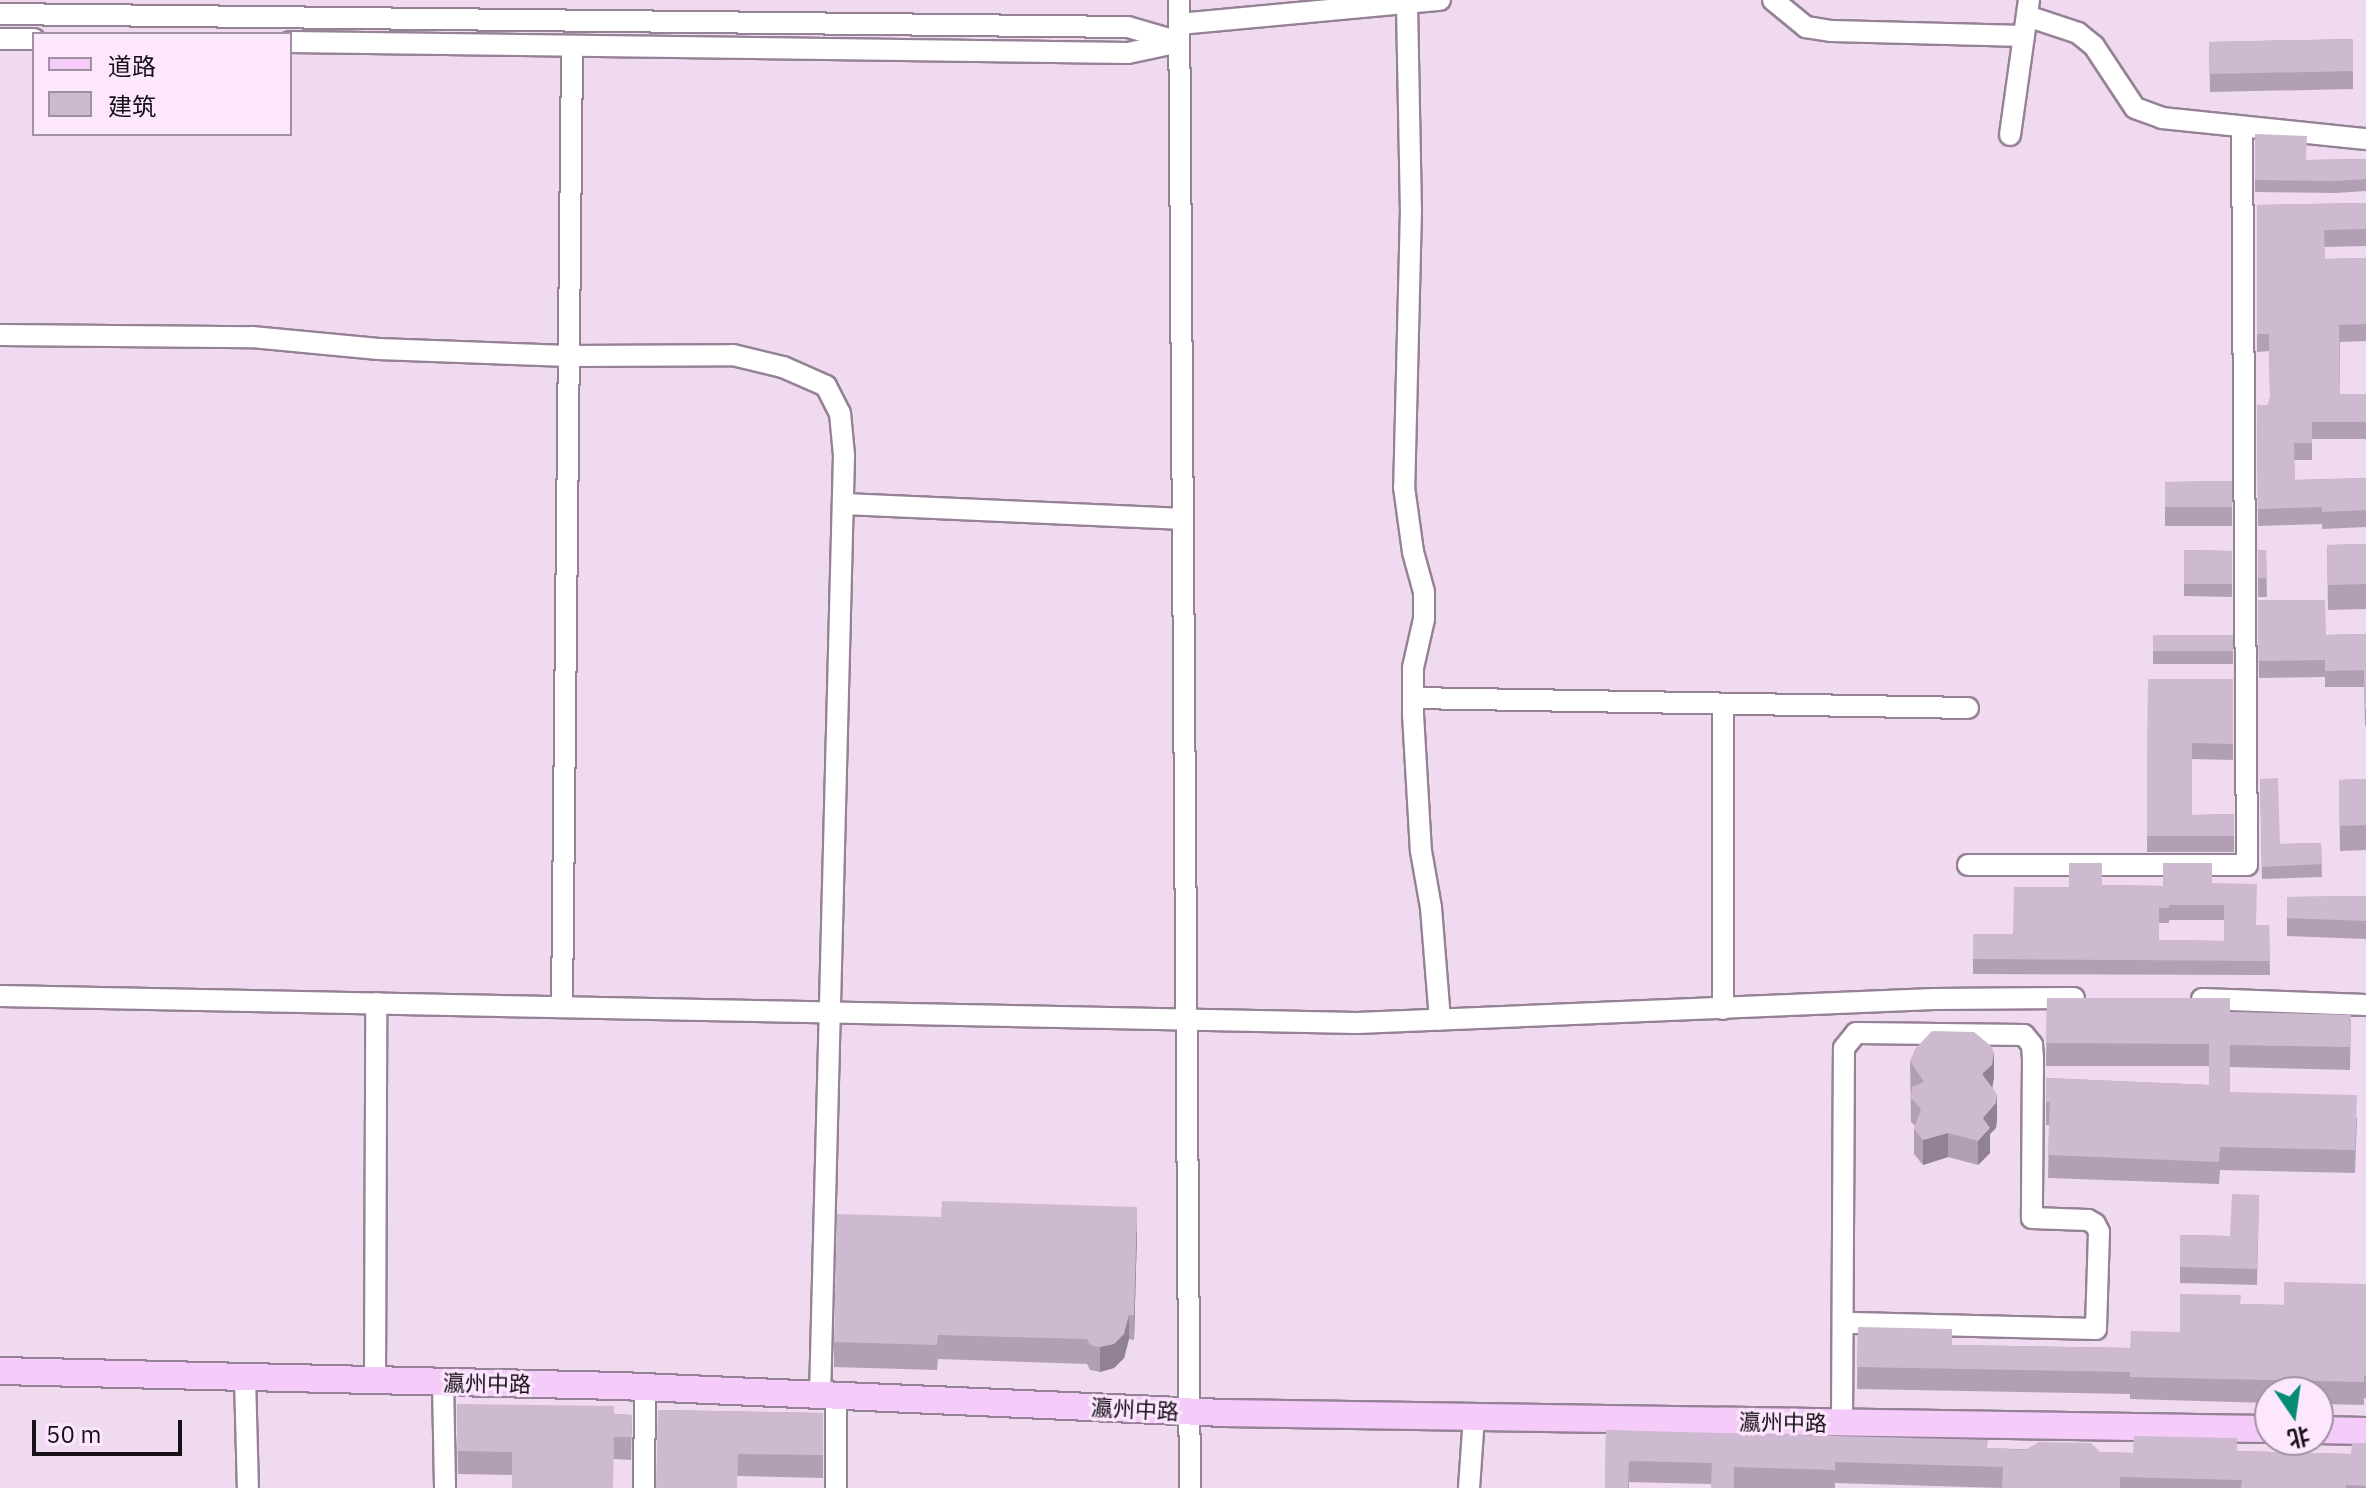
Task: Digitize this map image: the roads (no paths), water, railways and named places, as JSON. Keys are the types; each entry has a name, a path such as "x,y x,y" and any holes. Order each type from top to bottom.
{"main road":[{"name":"瀛州中路","path":"0,1371 645,1387 1189,1412 2254,1429"},
{"path":"2334,1430 2366,1431"}],"street":[{"path":"1179,0 1180,519 1190,1488"},
{"path":"0,14 1128,27 1179,33 1436,0"},
{"path":"1773,0 1806,27 1832,31 2026,18 2078,33 2094,46 2135,108 2162,118 2366,139"},
{"path":"1407,5 1411,209 1404,487 1413,552 1424,592 1424,619 1413,668 1413,698 1421,851 1431,908 1440,1020"},
{"path":"2010,135 2026,18"},
{"path":"292,42 1128,53 1179,33"},
{"path":"0,39 32,39"},
{"path":"562,1007 572,46"},
{"path":"1968,865 2247,865 2242,128"},
{"path":"0,335 252,337 378,349 569,356 733,355 783,367 826,386 840,413 843,504 831,1012 828,1396 836,1488"},
{"path":"843,504 1180,519"},
{"path":"1413,698 1968,708"},
{"path":"1723,704 1723,1009"},
{"path":"0,996 1357,1023 1934,999 2095,998"},
{"path":"2186,998 2366,1005"},
{"path":"375,1380 376,1003"},
{"path":"1842,1423 1844,1048 1856,1033 2024,1035 2032,1045 2033,1058 2032,1218 2088,1220 2095,1224 2099,1232 2096,1329 1843,1323"},
{"path":"245,1377 248,1488"},
{"path":"443,1382 445,1488"},
{"path":"644,1488 645,1387"},
{"path":"1469,1488 1474,1417"}]}
